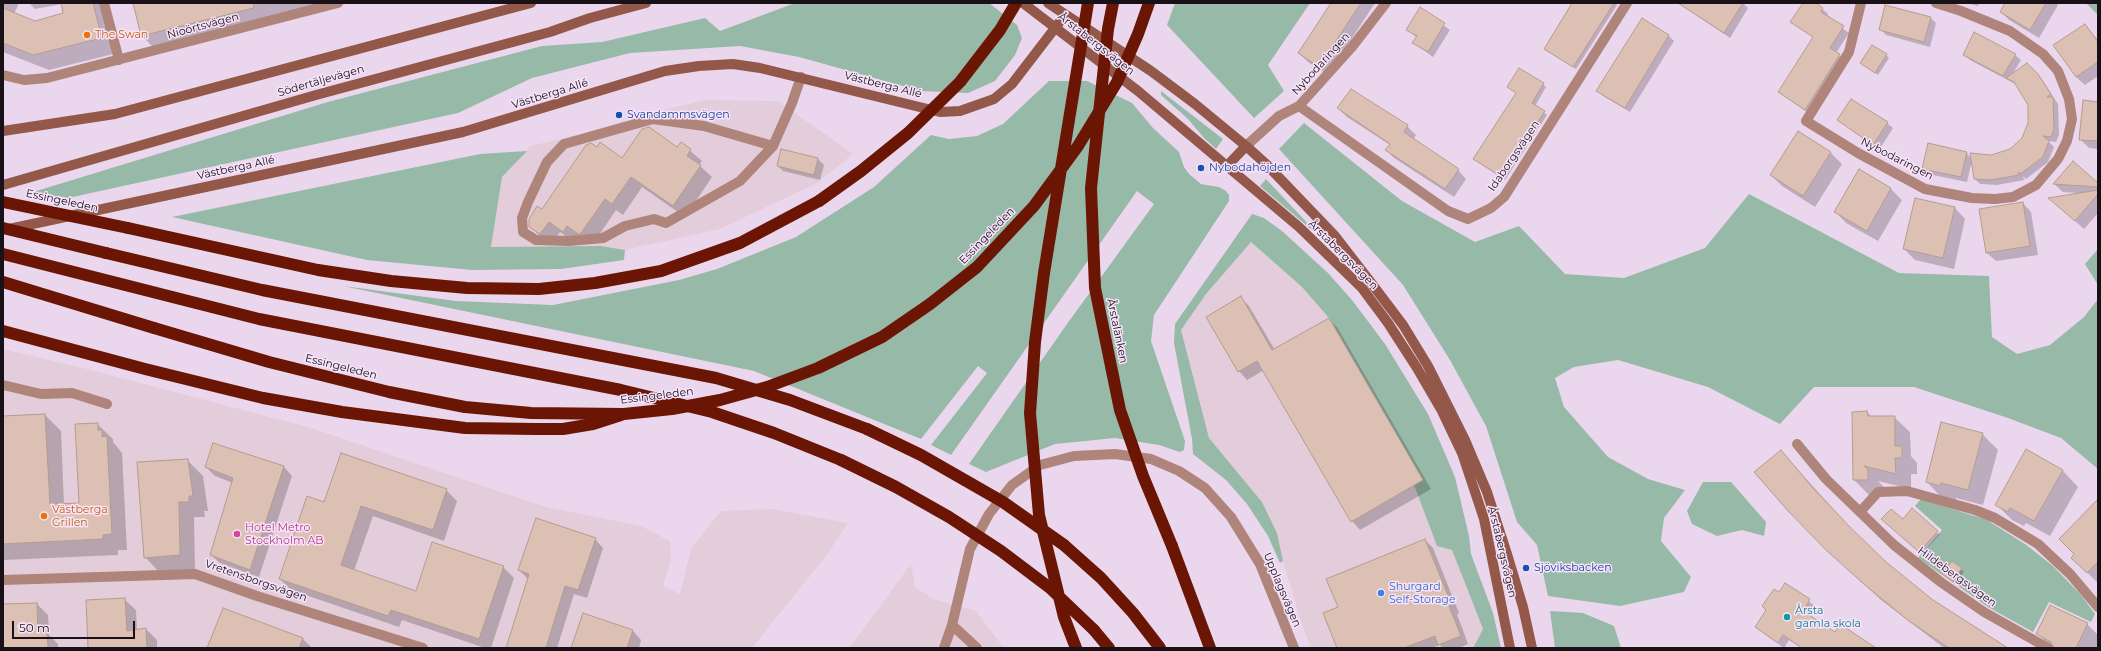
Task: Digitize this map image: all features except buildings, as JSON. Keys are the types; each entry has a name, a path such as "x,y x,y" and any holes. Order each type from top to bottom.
{"highway":[{"name":"Essingeleden","path":"3,202 318,270 383,280 466,288 539,289 595,283 662,271 740,243 819,201 862,171 908,133 960,82 1000,30 1016,3"},
{"path":"1076,648 1064,617 1039,515 1030,413 1035,342 1043,281 1088,3"},
{"name":"Årstalänken","path":"1113,3 1108,30 1091,188 1095,288 1120,410 1143,476 1172,546 1210,648"},
{"name":"Essingeleden","path":"3,282 269,362 389,392 465,407 531,413 624,414 672,409 720,400 767,387 818,368 882,337 930,304 977,267 1034,206 1078,146 1117,82 1138,34 1149,3"},
{"path":"3,229 262,290 716,378 790,400 867,430 921,455 1003,502 1064,545 1101,578 1133,613 1160,648"},
{"path":"3,254 259,319 621,390 712,412 774,433 841,460 896,487 949,517 995,547 1050,588 1094,630 1108,648"},
{"path":"3,331 145,370 263,398 321,408 465,428 563,429 592,424 624,414"}],"street":[{"path":"104,3 119,60"},
{"name":"Nioörtsvägen","path":"3,75 24,80 47,78 338,3"},
{"name":"Södertäljevägen","path":"3,131 115,114 531,3"},
{"name":"Södertäljevägen","path":"3,185 316,95 550,32 590,18 646,3"},
{"name":"Årstabergsvägen","path":"1023,3 1138,91 1226,167 1299,227 1362,288 1388,323 1417,368 1442,411 1462,453 1484,519 1510,648"},
{"name":"Årstabergsvägen","path":"1048,3 1151,71 1195,104 1266,164 1335,236 1403,325 1428,366 1465,440 1487,492 1523,607 1532,648"},
{"name":"Nybodaringen","path":"1246,146 1279,116 1299,106 1352,47 1386,3"},
{"name":"Idaborgsvägen","path":"1299,106 1448,211 1468,219 1491,208 1504,198 1627,3"},
{"name":"Nybodaringen","path":"1861,3 1849,52 1806,121 1858,153 1925,189 1957,196 1995,199 2013,197 2036,185 2058,159 2067,141 2072,119 2069,99 2058,71 2043,54 2010,31 1961,11 1936,3"},
{"name":"Västberga Allé","path":"3,229 463,132 665,71 733,64 801,77 940,112 960,112 994,99 1012,84 1056,28 1064,15"},
{"path":"773,146 704,126 654,119 564,144 546,162 522,218 523,232 536,240 545,242 603,238 625,226 654,219 666,223 740,181 773,146 789,110 801,77"},
{"path":"1226,167 1246,146"},
{"path":"3,385 41,394 72,393 107,404"},
{"name":"Hildebergsvägen","path":"1797,444 1826,479 1894,545 1942,583 1984,612 2048,648"},
{"name":"Upplagsvägen","path":"944,648 952,626 970,549 989,514 1012,485 1040,465 1074,456 1116,454 1151,459 1179,471 1205,488 1231,517 1260,564 1294,648"},
{"path":"1860,512 1878,492 1907,491 1975,510 1995,518 2038,544 2070,574 2098,607"},
{"name":"Vretensborgsvägen","path":"3,580 195,574 257,596 423,648"},
{"path":"952,626 977,648"}],"shaded area":[{"path":"705,100 778,101 853,154 817,183 720,229 625,250 601,246 491,247 502,177 530,146 583,134 643,115"},
{"path":"1251,242 1302,287 1329,318 1423,480 1414,485 1437,546 1452,550 1483,629 1473,648 1311,648 1301,622 1283,561 1277,533 1262,502 1209,438 1180,330 1206,294"},
{"path":"3,349 91,370 308,427 546,507 641,526 670,541 671,559 663,586 680,594 691,549 721,511 772,509 848,523 826,556 752,648 3,648"},
{"path":"911,564 915,587 933,599 976,611 1004,648 849,648"}],"green space":[{"path":"795,3 989,3 1017,25 1022,38 1015,55 995,81 968,93 921,91 799,57 740,46 630,53 532,78 458,113 68,198 33,192 328,102 542,46 602,42 705,18 720,31"},
{"path":"1175,3 1310,3 1268,65 1284,91 1254,118 1167,25"},
{"path":"2086,3 2098,3 2098,15"},
{"path":"1049,81 1087,81 1132,103 1153,128 1179,152 1184,167 1189,174 1201,184 1219,187 1226,191 1229,195 1229,201 1154,315 1151,341 1185,441 1184,450 1180,452 1159,445 1115,438 1055,444 986,472 969,464 1067,324 1154,204 1137,191 951,455 931,445 987,373 978,366 921,439 754,371 343,286 456,301 553,305 679,280 717,269 796,237 874,187 931,135 949,139 977,136 1003,124"},
{"path":"1161,91 1223,139 1216,149 1204,138 1188,119 1161,95"},
{"path":"1304,123 1402,201 1475,242 1519,226 1565,274 1624,278 1705,248 1749,194 1899,273 1989,276 1992,337 2017,354 2050,345 2084,317 2098,299 2098,469 2061,438 2008,418 1914,387 1814,387 1780,424 1708,387 1618,360 1574,367 1555,378 1564,407 1608,457 1648,479 1685,490 1664,518 1661,541 1691,577 1684,592 1620,606 1548,596 1537,545 1517,522 1486,426 1450,360 1403,285 1279,149"},
{"path":"527,151 502,177 491,247 601,246 625,250 624,260 561,269 472,270 367,260 172,217 480,154"},
{"path":"1266,179 1312,228 1312,230 1260,186"},
{"path":"1252,214 1264,218 1282,231 1328,273 1352,300 1385,344 1428,414 1455,477 1469,536 1471,554 1493,613 1501,648 1473,648 1483,629 1452,550 1437,546 1414,485 1423,480 1329,318 1302,287 1251,242 1206,294 1181,330 1209,438 1262,502 1277,533 1283,561 1280,563 1268,536 1247,504 1226,480 1193,454 1192,439 1174,343 1175,324"},
{"path":"2098,249 2098,285 2085,264"},
{"path":"1703,482 1731,482 1766,522 1764,536 1742,530 1717,536 1692,524 1687,511"},
{"path":"1921,499 1987,520 2025,544 2053,566 2081,595 2095,614 2091,622 2049,602 2033,632 1988,607 1918,558 1942,530 1915,506"},
{"path":"1550,611 1583,613 1614,626 1621,648 1555,648"}],"place":[{"name":"The Swan","path":"87,35"},
{"name":"Svandammsvägen","path":"619,115"},
{"name":"Nybodahöjden","path":"1201,168"},
{"name":"Västberga Grillen","path":"44,516"},
{"name":"Hotel Metro Stockholm AB","path":"237,534"},
{"name":"Sjöviksbacken","path":"1526,568"},
{"name":"Shurgard Self-Storage","path":"1381,593"},
{"name":"Årsta gamla skola","path":"1787,617"}]}
